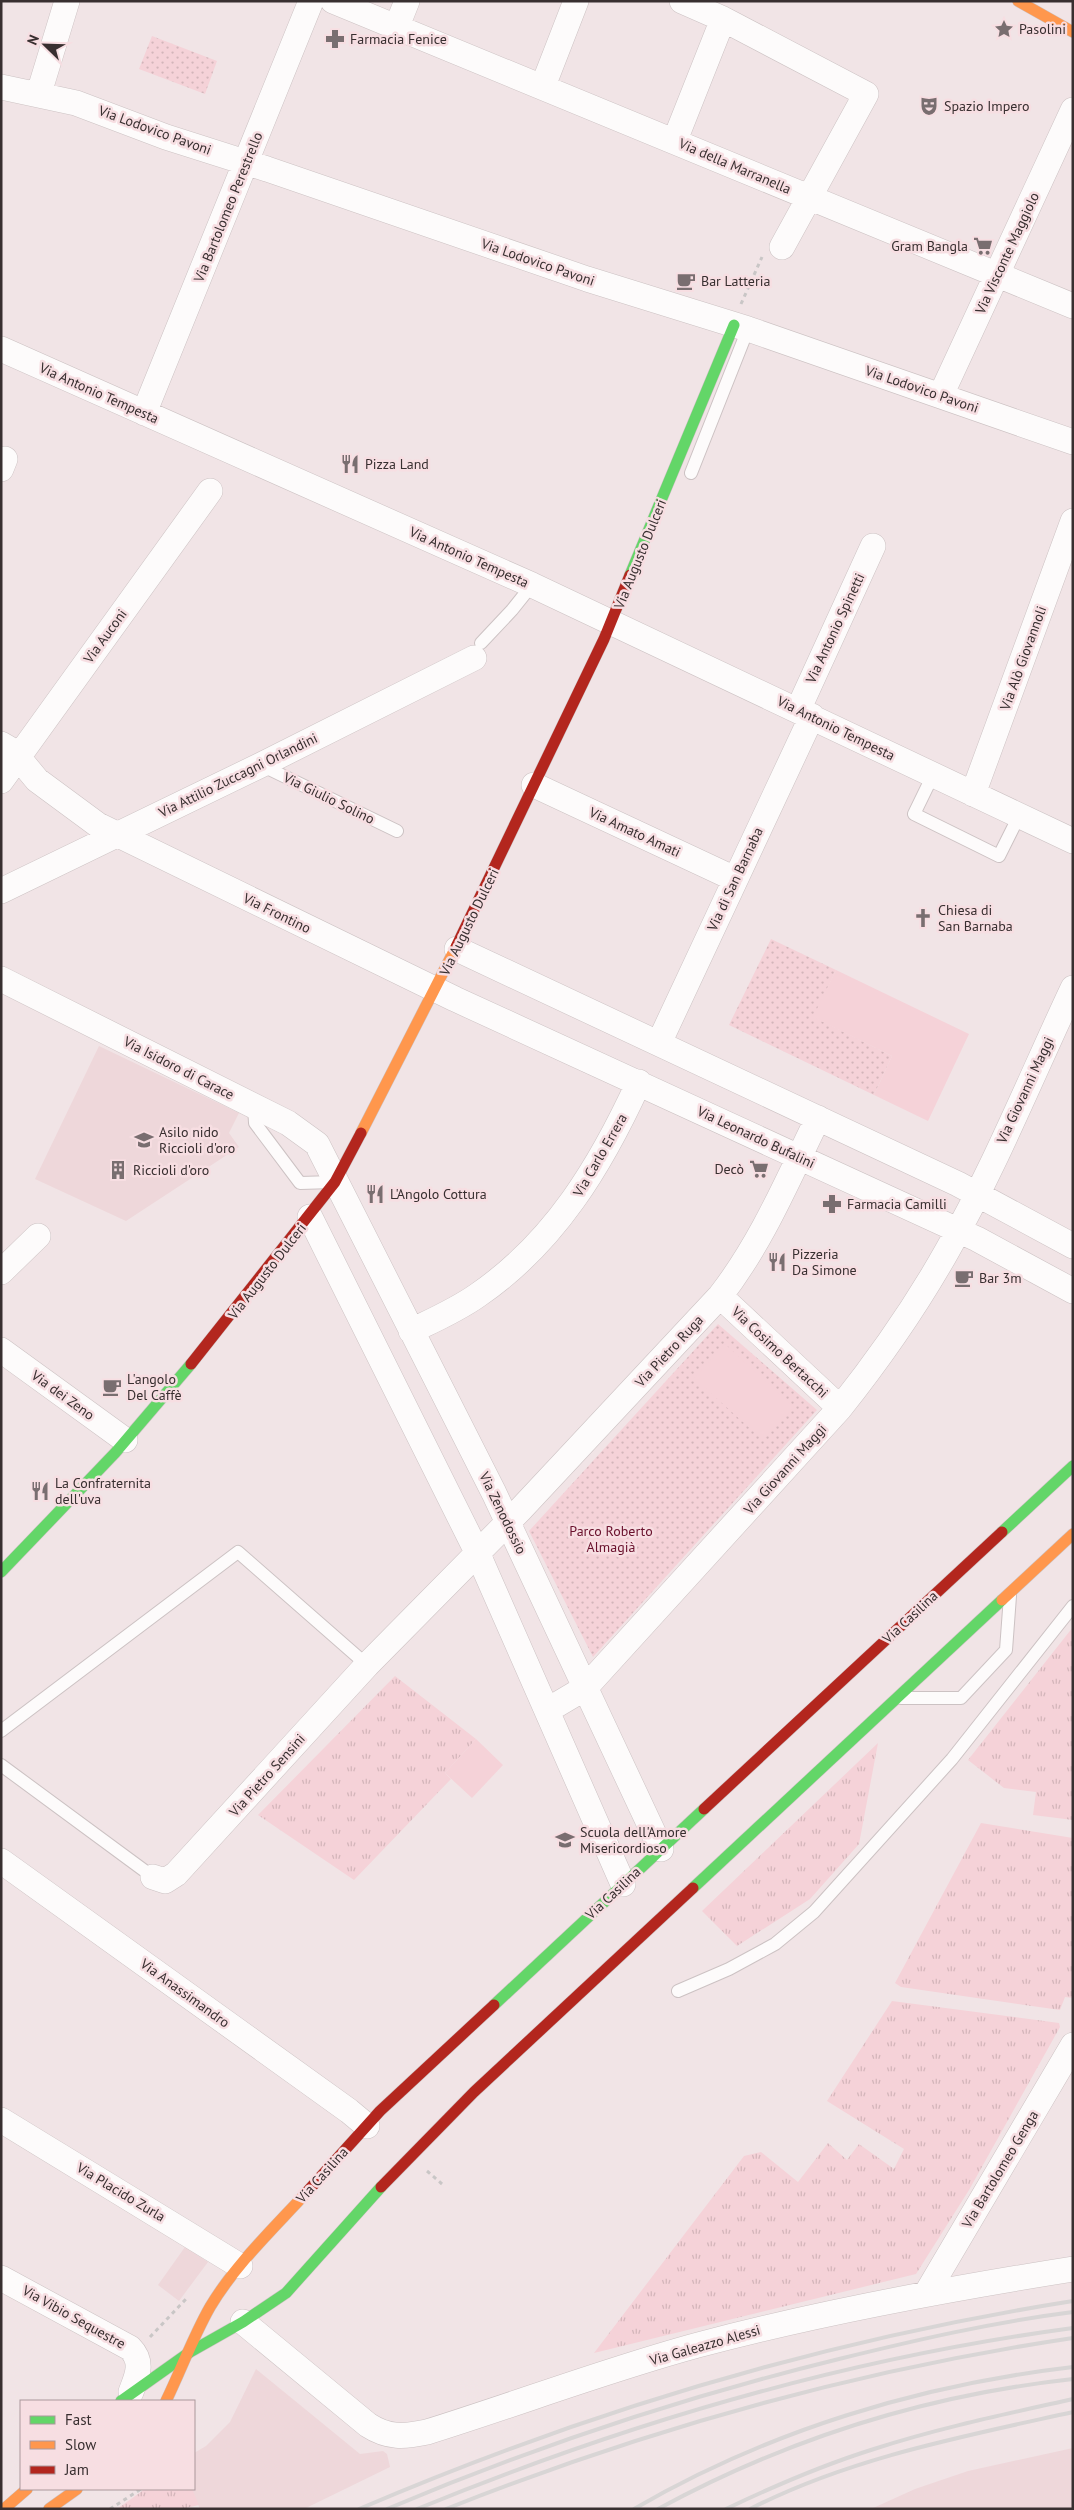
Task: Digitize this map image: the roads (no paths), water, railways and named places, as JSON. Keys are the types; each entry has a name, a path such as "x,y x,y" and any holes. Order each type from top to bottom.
{"main road":[{"path":"1018,1 1073,32"},
{"name":"Via Augusto Dulceri","path":"1,1572 125,1440 213,1338 310,1217 335,1182 457,949 612,622 741,327"},
{"name":"Via Casilina","path":"166,2400 215,2299 240,2266 367,2126 622,1884 1073,1466"},
{"path":"126,2397 190,2352 243,2322 293,2286 385,2182 444,2121 1073,1534"},
{"path":"4,2509 26,2490"},
{"path":"48,2509 76,2490"}],"street":[{"path":"39,94 67,1"},
{"name":"Via Bartolomeo Perestrello","path":"144,413 311,1"},
{"name":"Via della Marranella","path":"333,1 675,140 1073,306"},
{"path":"397,26 407,1"},
{"path":"543,86 576,1"},
{"path":"682,1 723,19 866,94 782,247"},
{"path":"675,140 723,19"},
{"name":"Via Lodovico Pavoni","path":"1,87 76,102 166,137 247,162 578,275 741,327 1073,442"},
{"name":"Via Visconte Maggiolo","path":"941,395 1073,110"},
{"name":"Via Antonio Tempesta","path":"1,350 532,585 1019,816"},
{"name":"Via Auconi","path":"1,781 10,751 210,491"},
{"name":"Via Alò Giovannoli","path":"973,794 1073,521"},
{"name":"Via Antonio Spinetti","path":"805,713 873,546"},
{"name":"Via Attilio Zuccagni Orlandini","path":"1,891 261,765 477,651"},
{"name":"Via di San Barnaba","path":"659,1043 735,879 805,713"},
{"name":"Via Frontino","path":"10,751 38,780 98,825 436,990"},
{"name":"Via Amato Amati","path":"534,786 735,879"},
{"path":"1019,816 1073,841"},
{"path":"457,949 977,1193 1073,1246"},
{"name":"Via Isidoro di Carace","path":"1,979 254,1106 312,1138 320,1150 335,1182"},
{"name":"Via Giovanni Maggi","path":"548,1710 585,1688 840,1408 869,1372 919,1297 958,1230 1073,988"},
{"name":"Via Leonardo Bufalini","path":"436,990 958,1230 1073,1291"},
{"name":"Via Carlo Errera","path":"411,1332 478,1296 521,1260 552,1229 595,1170 639,1082"},
{"name":"Via Pietro Ruga","path":"508,1523 720,1296 754,1248 818,1118"},
{"name":"Via Zenodossio","path":"335,1182 508,1523 660,1849"},
{"path":"310,1217 477,1552 548,1710 622,1884"},
{"path":"1,1272 38,1236"},
{"name":"Via Cosimo Bertacchi","path":"720,1296 840,1408"},
{"name":"Via dei Zeno","path":"1,1350 125,1440"},
{"name":"Via Pietro Sensini","path":"153,1877 165,1881 176,1874 367,1665 477,1552 508,1523"},
{"name":"Via Anassimandro","path":"1,1861 349,2111 367,2126"},
{"name":"Via Bartolomeo Genga","path":"926,2294 1073,2045"},
{"name":"Via Placido Zurla","path":"3,2125 240,2266"},
{"name":"Via Galeazzo Alessi","path":"243,2322 351,2412 384,2434 394,2437 412,2436 695,2346 782,2323 926,2294 1073,2269"},
{"name":"Via Vibio Sequestre","path":"1,2278 130,2348 136,2356 139,2365 126,2397"}],"lane":[{"path":"691,473 741,327"},
{"name":"Via Attilio Zuccagni Orlandini","path":"477,651 532,585"},
{"name":"Via Giulio Solino","path":"261,765 397,831"},
{"path":"933,775 914,814 1000,856 1019,816"},
{"path":"254,1106 255,1123 300,1183 335,1182"},
{"path":"1,1731 238,1552 367,1665"},
{"path":"896,1698 961,1698 1006,1650 1011,1591"},
{"path":"678,1991 729,1969 775,1944 814,1912 952,1759 1073,1606"},
{"name":"Via Pietro Sensini","path":"1,1765 153,1877"}],"railway":[{"path":"359,2509 532,2441 620,2410 709,2383 889,2336 1073,2301"},
{"path":"387,2509 554,2444 724,2390 926,2338 985,2326 1073,2312"},
{"path":"417,2509 576,2449 739,2398 905,2357 1073,2328"},
{"path":"446,2509 599,2453 676,2428 755,2406 833,2385 913,2367 1073,2338"},
{"path":"634,2509 685,2481 737,2456 846,2416 902,2399 958,2386 1015,2375 1073,2367"},
{"path":"658,2509 757,2461 859,2424 965,2396 1073,2379"},
{"path":"726,2509 799,2476 898,2441 1073,2399"},
{"path":"750,2509 788,2491 867,2462 949,2440 1073,2412"}],"place":[{"name":"Pasolini","path":"1004,29"},
{"name":"Farmacia Fenice","path":"335,39"},
{"name":"Spazio Impero","path":"929,106"},
{"name":"Gram Bangla","path":"983,246"},
{"name":"Bar Latteria","path":"686,281"},
{"name":"Pizza Land","path":"350,464"},
{"name":"Chiesa di San Barnaba","path":"923,918"},
{"name":"Asilo nido Riccioli d'oro","path":"144,1140"},
{"name":"Decò","path":"759,1169"},
{"name":"Riccioli d'oro","path":"118,1170"},
{"name":"L'Angolo Cottura","path":"375,1194"},
{"name":"Farmacia Camilli","path":"832,1204"},
{"name":"Pizzeria Da Simone","path":"777,1262"},
{"name":"Bar 3m","path":"964,1278"},
{"name":"L'angolo Del Caffè","path":"112,1387"},
{"name":"La Confraternita dell'uva","path":"40,1491"},
{"name":"Scuola dell'Amore Misericordioso","path":"565,1840"}],"park label":[{"name":"Parco Roberto Almagià","path":"611,1539"}]}
